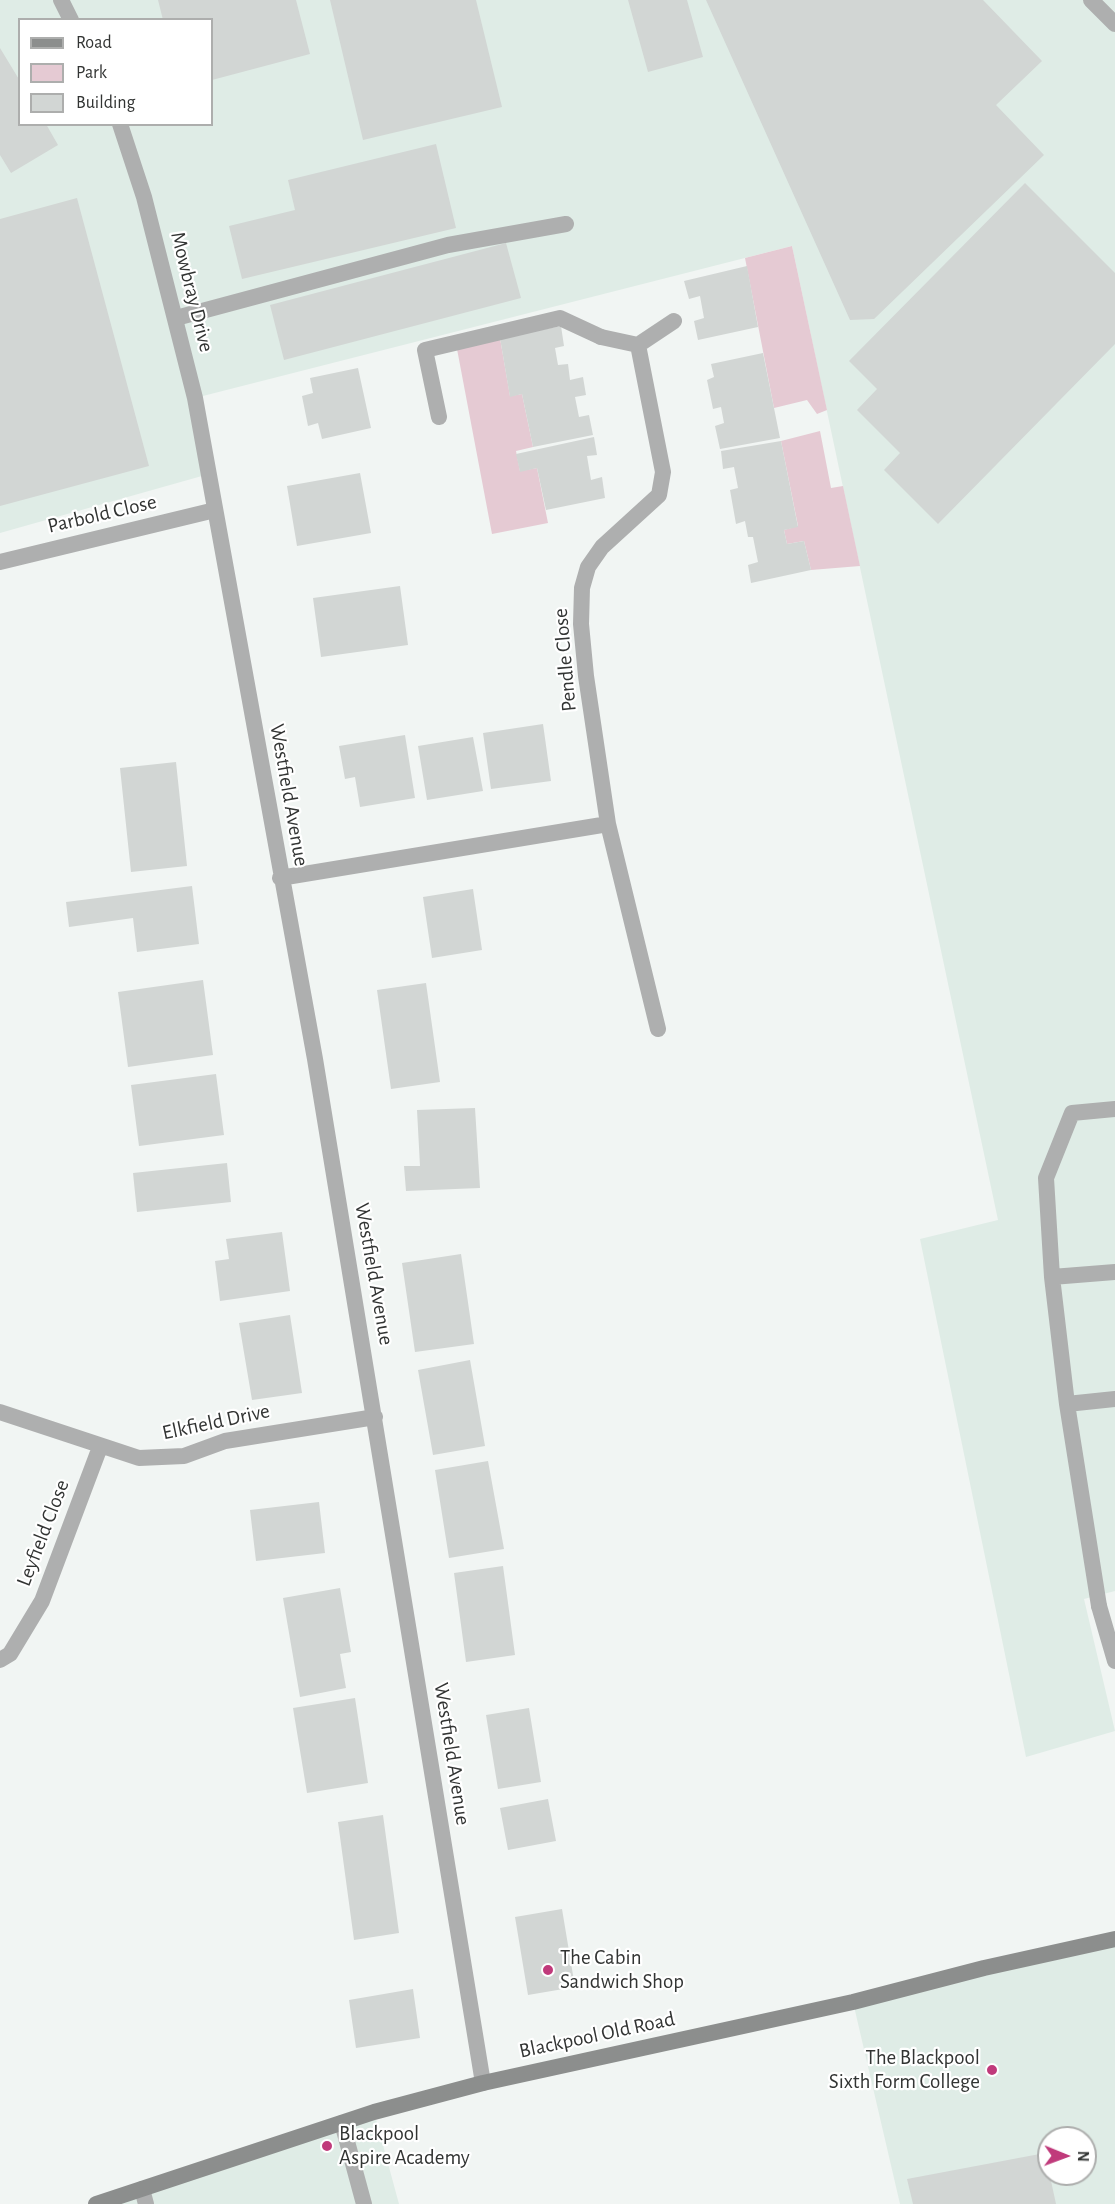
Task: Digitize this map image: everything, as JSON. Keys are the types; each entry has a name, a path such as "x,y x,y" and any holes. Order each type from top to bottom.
{"main road":[{"name":"Blackpool Old Road","path":"96,2204 144,2196 342,2123 483,2083 853,2002 984,1968 1115,1940"}],"street":[{"path":"61,0 70,18"},
{"path":"1091,0 1115,24"},
{"name":"Mowbray Drive","path":"121,126 144,197 176,318 195,398 209,474"},
{"path":"176,318 448,245 566,224"},
{"path":"439,417 425,350 560,318 601,337 638,345 674,321"},
{"name":"Pendle Close","path":"638,345 663,472 663,484 659,495 602,547 588,567 582,588 586,676 608,824 658,1029"},
{"name":"Westfield Avenue","path":"209,474 280,878 315,1059 483,2083"},
{"name":"Parbold Close","path":"0,562 215,510"},
{"path":"280,878 608,824"},
{"path":"1115,1108 1072,1113 1046,1178 1052,1277 1067,1404 1099,1606 1115,1661"},
{"path":"1052,1277 1115,1272"},
{"path":"1067,1404 1115,1399"},
{"name":"Elkfield Drive","path":"0,1412 100,1447 139,1458 184,1456 225,1441 375,1417"},
{"name":"Leyfield Close","path":"0,1660 10,1654 42,1601 100,1447"},
{"path":"342,2123 364,2204"}],"shaded area":[{"path":"0,0 1115,0 1115,1591 1084,1599 1115,1731 1026,1757 920,1239 998,1220 792,246 195,398 209,474 0,533"},
{"name":"The Blackpool Sixth Form College","path":"1115,1939 1115,2204 900,2204 853,2002"},
{"name":"Blackpool Aspire Academy","path":"374,2112 399,2204 96,2204"}],"green space":[{"path":"792,246 827,410 817,414 807,400 774,408 745,258"},
{"path":"500,338 510,396 522,394 533,447 516,451 520,471 537,468 548,523 492,534 457,349"},
{"path":"820,431 831,488 843,486 860,566 811,570 804,541 787,544 784,530 798,526 781,441"}],"building":[{"path":"158,0 296,0 310,54 213,80 213,18 162,18"},
{"path":"330,0 476,0 502,107 363,140"},
{"path":"628,0 687,0 703,57 648,72"},
{"path":"706,0 983,0 1042,61 996,105 1044,155 874,319 850,320"},
{"path":"0,48 18,78 18,126 47,126 58,145 11,173 0,155"},
{"path":"436,144 456,228 242,279 229,226 295,210 288,180"},
{"path":"1025,183 1115,273 1115,344 938,524 884,470 900,453 857,410 877,389 849,361"},
{"path":"77,198 149,466 0,506 0,219"},
{"path":"506,243 521,298 284,360 270,305"},
{"path":"747,266 758,327 698,340 694,321 704,318 700,296 689,299 684,281"},
{"path":"561,326 564,346 555,348 558,365 568,364 570,380 583,377 586,395 575,397 579,417 589,415 593,435 533,447 522,394 510,397 500,338"},
{"path":"763,353 780,438 720,449 715,426 724,423 721,407 713,409 707,380 714,377 711,364"},
{"path":"358,368 371,428 322,439 318,423 308,426 302,396 313,393 310,378"},
{"path":"594,437 597,455 587,456 591,480 602,477 605,498 546,510 537,468 520,472 516,454"},
{"path":"781,441 798,527 784,530 787,544 804,541 811,570 751,583 748,565 758,562 753,537 748,537 745,521 736,524 730,490 738,488 734,467 723,469 721,451"},
{"path":"360,473 371,533 297,546 287,486"},
{"path":"400,586 408,645 321,657 313,598"},
{"path":"543,724 551,781 491,789 483,733"},
{"path":"405,735 415,798 360,807 355,777 345,779 339,746"},
{"path":"473,737 483,791 427,800 418,746"},
{"path":"176,762 187,866 131,872 120,768"},
{"path":"192,886 199,944 137,952 133,918 69,927 66,902"},
{"path":"473,889 482,950 432,958 423,897"},
{"path":"203,980 213,1055 128,1067 118,992"},
{"path":"426,983 440,1082 391,1089 377,990"},
{"path":"216,1074 224,1135 139,1146 131,1085"},
{"path":"475,1108 480,1188 406,1191 404,1166 420,1166 417,1110"},
{"path":"227,1163 231,1202 137,1212 133,1173"},
{"path":"282,1232 290,1291 220,1301 215,1261 229,1259 226,1239"},
{"path":"461,1254 474,1344 415,1352 402,1263"},
{"path":"290,1315 302,1393 252,1400 239,1323"},
{"path":"470,1360 485,1446 433,1455 418,1370"},
{"path":"488,1461 504,1549 449,1558 435,1470"},
{"path":"319,1502 325,1553 256,1561 250,1510"},
{"path":"503,1566 515,1655 466,1662 454,1573"},
{"path":"340,1588 351,1652 340,1654 346,1688 300,1697 283,1598"},
{"path":"355,1698 368,1783 307,1793 293,1708"},
{"path":"529,1708 541,1782 498,1789 486,1715"},
{"path":"548,1799 556,1841 508,1850 500,1808"},
{"path":"383,1815 399,1933 354,1940 338,1822"},
{"path":"562,1909 575,1987 528,1995 515,1917"},
{"path":"413,1989 420,2038 356,2048 349,2000"},
{"path":"1037,2155 1037,2186 1052,2186 1056,2204 913,2204 907,2179"}],"place":[{"name":"The Cabin Sandwich Shop","path":"548,1970"},
{"name":"The Blackpool Sixth Form College","path":"992,2070"},
{"name":"Blackpool Aspire Academy","path":"327,2146"}]}
